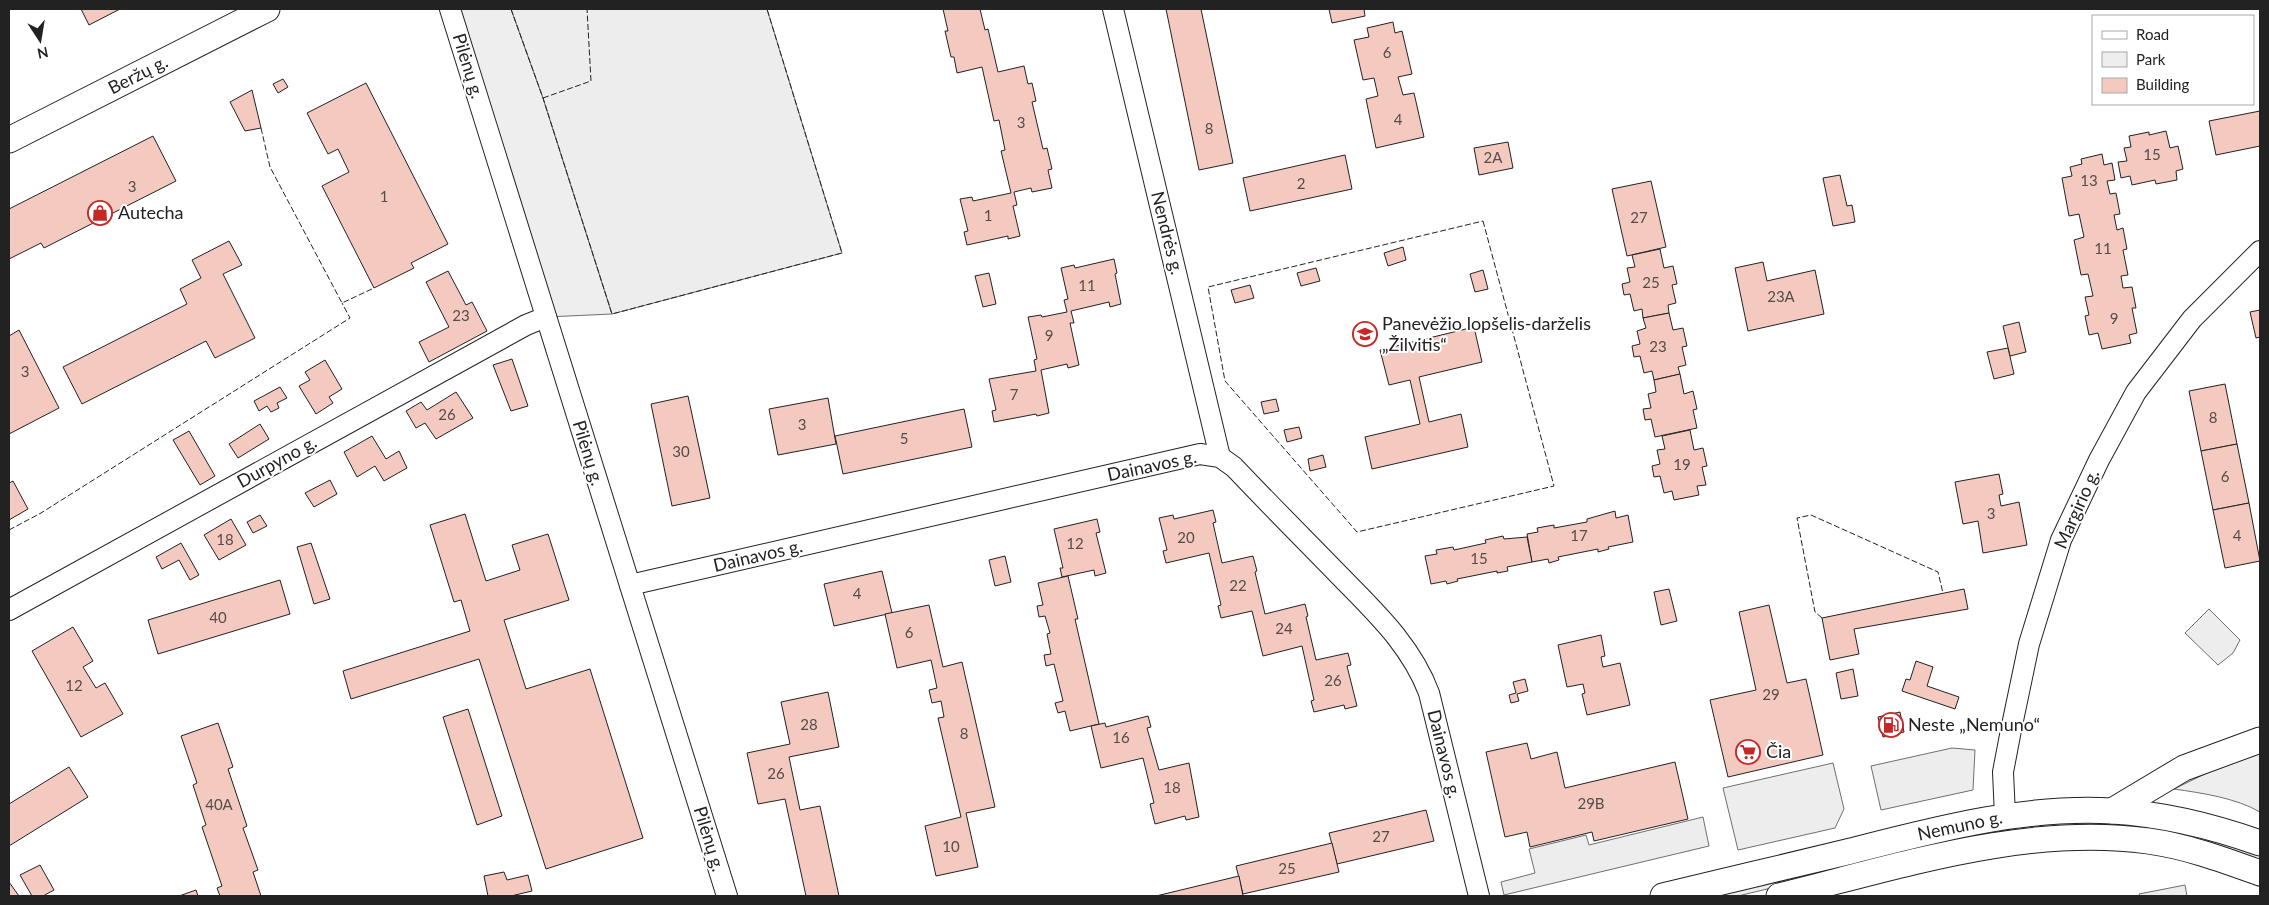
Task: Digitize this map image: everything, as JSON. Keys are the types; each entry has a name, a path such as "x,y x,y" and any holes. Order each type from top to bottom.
{"main road":[{"name":"Beržų g.","path":"9,140 267,9"},
{"path":"2112,811 2184,768 2260,740"},
{"name":"Nemuno g.","path":"1662,896 1949,826 2034,813 2112,811 2173,818 2224,830 2260,843"},
{"name":"Nemuno g.","path":"1779,896 1984,847 2044,839 2104,837 2147,840 2187,849 2260,873"}],"street":[{"name":"Pilėnų g.","path":"450,9 727,896"},
{"name":"Nendrės g.","path":"1113,9 1220,457"},
{"name":"Margirio g.","path":"2005,816 2003,772 2011,730 2029,644 2061,540 2099,460 2136,392 2192,319 2260,251"},
{"name":"Durpyno g.","path":"9,610 526,325 546,317"},
{"name":"Dainavos g.","path":"630,585 1200,454 1220,457 1234,467 1377,614 1409,652 1421,671 1429,693 1479,896"}],"green space":[{"path":"450,9 511,9 543,98 612,314 546,317"},
{"path":"2260,753 2260,812 2230,800 2174,789 2213,770"},
{"path":"2101,820 2187,831 2260,854 2260,862 2186,838 1844,870 1842,863 1991,829"},
{"path":"1833,865 1834,873 1738,896 1705,896"}],"shaded area":[{"path":"511,9 767,9 842,253 612,314 543,98"},
{"path":"2209,609 2240,640 2233,653 2218,665 2185,633"},
{"path":"1952,748 1975,750 1973,790 1881,810 1871,766"},
{"path":"1833,763 1844,809 1835,828 1738,850 1723,788"},
{"path":"1703,817 1709,846 1504,895 1501,882 1535,873 1529,849 1586,835 1589,845"},
{"path":"2185,885 2187,896 2140,896 2139,894"}],"building":[{"path":"81,9 120,9 89,25"},
{"path":"943,9 980,9 985,30 988,29 998,72 1024,66 1028,84 1032,83 1036,101 1032,102 1043,149 1047,148 1052,169 1048,170 1052,188 1032,192 1031,188 1014,192 1017,205 1013,206 1020,236 1008,239 1008,236 967,245 964,232 968,231 960,199 972,197 973,201 1011,193 1001,151 1005,150 999,120 994,121 982,67 957,73 954,57 951,57 945,31 948,31"},
{"path":"1166,9 1201,9 1233,163 1199,170"},
{"path":"1329,9 1364,9 1365,16 1332,23"},
{"path":"1393,22 1395,33 1402,31 1412,74 1398,77 1403,95 1414,93 1424,137 1376,148 1366,99 1378,96 1374,78 1363,80 1354,40 1369,37 1367,28"},
{"path":"283,79 288,87 278,93 273,84"},
{"path":"366,83 448,244 411,263 414,268 374,288 322,186 349,172 338,149 328,154 307,113"},
{"path":"252,90 261,128 245,131 230,102"},
{"path":"2260,111 2260,146 2216,155 2209,121"},
{"path":"2166,131 2170,148 2178,146 2183,169 2176,171 2177,180 2156,184 2155,180 2132,185 2130,176 2121,178 2118,162 2127,161 2124,148 2131,147 2129,136 2149,132 2149,135"},
{"path":"153,136 176,181 44,248 41,243 9,259 9,209"},
{"path":"1508,142 1513,168 1479,175 1474,148"},
{"path":"2102,154 2104,165 2112,163 2115,180 2107,181 2110,194 2116,193 2120,214 2114,215 2117,230 2123,228 2127,249 2123,250 2128,275 2121,276 2123,288 2132,287 2136,308 2132,308 2137,333 2129,335 2131,343 2102,349 2098,333 2089,335 2085,316 2089,315 2085,297 2093,296 2088,274 2081,275 2074,240 2084,237 2079,214 2069,216 2062,178 2072,176 2070,167 2082,164 2081,159"},
{"path":"1345,155 1352,189 1250,211 1243,178"},
{"path":"1840,175 1847,206 1852,205 1855,222 1833,226 1823,178"},
{"path":"1651,181 1666,247 1627,256 1612,189"},
{"path":"229,241 242,265 223,274 255,338 215,358 206,341 82,404 63,367 187,304 180,289 201,278 192,260"},
{"path":"1403,247 1406,260 1388,266 1384,253"},
{"path":"1660,249 1664,268 1673,266 1677,284 1672,285 1676,303 1668,305 1669,313 1643,318 1642,309 1634,311 1630,294 1624,295 1622,284 1630,282 1627,268 1635,267 1632,255"},
{"path":"1114,259 1121,304 1110,307 1109,302 1071,311 1074,323 1070,323 1079,365 1068,368 1067,364 1041,370 1049,413 994,422 992,411 996,410 989,379 1036,371 1034,360 1037,359 1028,317 1041,315 1042,317 1067,312 1064,300 1068,299 1061,268 1074,265 1075,268"},
{"path":"1763,262 1767,281 1815,270 1824,314 1748,331 1735,268"},
{"path":"1316,268 1320,281 1301,286 1297,273"},
{"path":"1483,270 1488,289 1475,292 1470,274"},
{"path":"448,271 466,305 472,302 487,331 429,362 419,342 449,327 426,282"},
{"path":"989,273 996,304 983,307 975,276"},
{"path":"1250,285 1254,298 1235,303 1231,290"},
{"path":"2260,310 2260,337 2256,338 2250,312"},
{"path":"1669,313 1673,330 1683,328 1687,346 1682,347 1686,365 1678,367 1680,374 1654,380 1652,371 1644,373 1640,356 1634,357 1632,346 1640,344 1637,331 1646,328 1643,318"},
{"path":"2019,322 2026,352 2010,356 2003,326"},
{"path":"1474,327 1482,362 1419,377 1429,422 1461,414 1468,447 1372,469 1365,437 1420,424 1410,380 1389,385 1380,350"},
{"path":"19,330 59,408 9,434 9,336"},
{"path":"2008,348 2014,374 1994,379 1987,352"},
{"path":"512,359 528,406 511,411 493,365"},
{"path":"325,360 342,389 329,397 333,403 316,414 299,386 310,380 305,372"},
{"path":"1680,374 1684,394 1693,391 1697,409 1693,410 1697,428 1655,437 1651,419 1645,420 1643,409 1651,408 1648,394 1656,392 1654,380"},
{"path":"2225,384 2237,444 2201,451 2189,391"},
{"path":"280,387 287,398 277,403 279,408 271,412 267,406 259,411 254,401"},
{"path":"456,392 473,418 436,439 425,423 416,428 406,411 421,402 427,410"},
{"path":"688,396 710,498 672,506 651,404"},
{"path":"828,398 836,444 778,455 769,409"},
{"path":"1276,399 1279,411 1264,414 1261,402"},
{"path":"964,409 972,447 843,474 835,436"},
{"path":"260,424 269,439 238,458 229,444"},
{"path":"1299,427 1302,438 1287,442 1284,430"},
{"path":"1690,430 1694,450 1703,448 1707,466 1702,467 1706,485 1697,486 1699,495 1674,500 1672,491 1664,493 1660,476 1654,477 1652,466 1660,464 1657,450 1665,449 1662,436"},
{"path":"189,431 215,476 200,485 173,440"},
{"path":"372,436 386,459 399,451 407,468 384,481 375,466 357,477 344,452"},
{"path":"2237,444 2249,503 2213,510 2201,451"},
{"path":"1323,455 1326,467 1310,471 1308,459"},
{"path":"1999,474 2003,494 1999,495 2001,506 2019,502 2027,545 1983,553 1978,521 1963,524 1955,482"},
{"path":"330,480 337,494 314,507 305,493"},
{"path":"13,481 28,509 9,520 9,483"},
{"path":"2249,503 2260,561 2225,568 2213,510"},
{"path":"1213,510 1216,522 1213,523 1222,563 1253,556 1265,614 1305,604 1308,616 1306,617 1316,660 1348,653 1351,665 1347,666 1357,706 1345,709 1344,705 1314,712 1311,701 1314,700 1302,646 1263,656 1252,611 1221,618 1218,606 1221,605 1209,553 1166,563 1163,551 1167,550 1159,518 1173,515 1174,519"},
{"path":"1615,511 1616,518 1628,515 1633,542 1608,547 1609,549 1598,552 1598,549 1558,557 1559,560 1549,563 1548,559 1532,562 1527,534 1538,532 1537,528 1554,525 1554,528 1587,522 1587,519"},
{"path":"465,514 486,581 520,570 512,545 548,534 569,600 504,620 526,689 590,669 643,838 546,869 479,659 351,699 343,671 470,631 461,600 454,602 430,525"},
{"path":"260,515 267,526 253,533 247,522"},
{"path":"231,519 246,545 219,560 204,535"},
{"path":"1097,519 1100,532 1096,533 1106,573 1095,576 1094,570 1062,577 1060,568 1063,568 1054,529"},
{"path":"1503,536 1504,539 1527,537 1532,562 1507,567 1508,571 1497,573 1497,571 1457,579 1458,581 1447,584 1446,581 1431,584 1425,556 1437,554 1436,550 1453,547 1454,550 1486,543 1485,540"},
{"path":"181,543 199,575 190,580 179,560 162,569 156,557"},
{"path":"311,543 330,599 314,604 297,547"},
{"path":"1005,556 1011,582 995,586 989,560"},
{"path":"882,571 892,613 834,626 824,584"},
{"path":"1068,576 1078,619 1075,619 1099,724 1070,731 1065,711 1058,713 1055,703 1063,701 1054,664 1046,666 1044,655 1051,654 1047,634 1050,633 1045,616 1039,617 1037,606 1043,605 1038,583"},
{"path":"280,580 290,614 158,654 148,620"},
{"path":"1669,589 1677,621 1661,625 1654,592"},
{"path":"1964,589 1968,609 1854,629 1859,654 1830,660 1822,618"},
{"path":"929,605 943,667 962,662 995,807 966,813 978,867 936,876 925,826 961,817 938,718 944,717 941,701 932,703 929,690 937,688 931,660 897,668 885,614"},
{"path":"1769,605 1787,683 1806,679 1823,755 1728,777 1710,700 1756,690 1739,612"},
{"path":"73,627 93,661 83,667 96,688 105,683 123,714 81,737 32,651"},
{"path":"1601,635 1605,656 1601,657 1603,667 1620,663 1630,705 1587,715 1582,694 1585,693 1583,684 1567,687 1558,645"},
{"path":"1916,661 1933,667 1927,686 1959,697 1955,709 1902,691 1906,679 1910,680"},
{"path":"1853,669 1858,696 1841,699 1836,673"},
{"path":"1525,679 1528,691 1517,694 1519,701 1511,703 1509,695 1516,693 1513,682"},
{"path":"828,692 839,747 789,757 800,810 820,806 839,896 806,896 785,799 758,804 747,753 790,744 781,702"},
{"path":"468,709 502,816 477,825 443,717"},
{"path":"1900,712 1904,732 1883,737 1878,717"},
{"path":"1148,716 1151,727 1147,728 1159,770 1189,763 1199,817 1186,820 1185,816 1155,824 1150,804 1154,803 1143,758 1101,768 1091,726 1105,723 1106,727"},
{"path":"218,723 233,767 228,769 247,826 243,828 258,870 253,872 261,896 220,896 217,888 222,886 202,827 206,825 193,785 197,783 181,736"},
{"path":"1527,743 1531,759 1557,752 1565,788 1675,762 1688,819 1594,841 1592,832 1530,847 1527,832 1505,837 1486,752"},
{"path":"69,767 88,797 9,846 9,804"},
{"path":"1426,810 1434,841 1337,864 1329,833"},
{"path":"1332,843 1339,872 1243,894 1236,866"},
{"path":"40,865 54,890 43,896 32,896 20,875"},
{"path":"504,872 507,880 528,875 532,891 511,896 488,896 484,876"},
{"path":"1239,876 1243,896 1156,896"},
{"path":"9,882 19,896 9,896"},
{"path":"196,890 198,896 179,896"}],"fence":[{"path":"511,9 543,98 612,314 842,253 767,9"},
{"path":"543,98 591,81 587,9"},
{"path":"261,128 270,167 342,303 374,288"},
{"path":"1483,221 1554,486 1357,532 1225,381 1208,287 1483,221"},
{"path":"9,530 41,513 350,318 342,303"},
{"path":"1822,618 1815,612 1797,518 1811,515 1938,572 1943,593"}],"place":[{"name":"Autecha","path":"100,213"},
{"name":"Panevėžio lopšelis-darželis „Žilvitis“","path":"1365,334"},
{"name":"Neste „Nemuno“","path":"1891,725"},
{"name":"Čia","path":"1748,752"}]}
